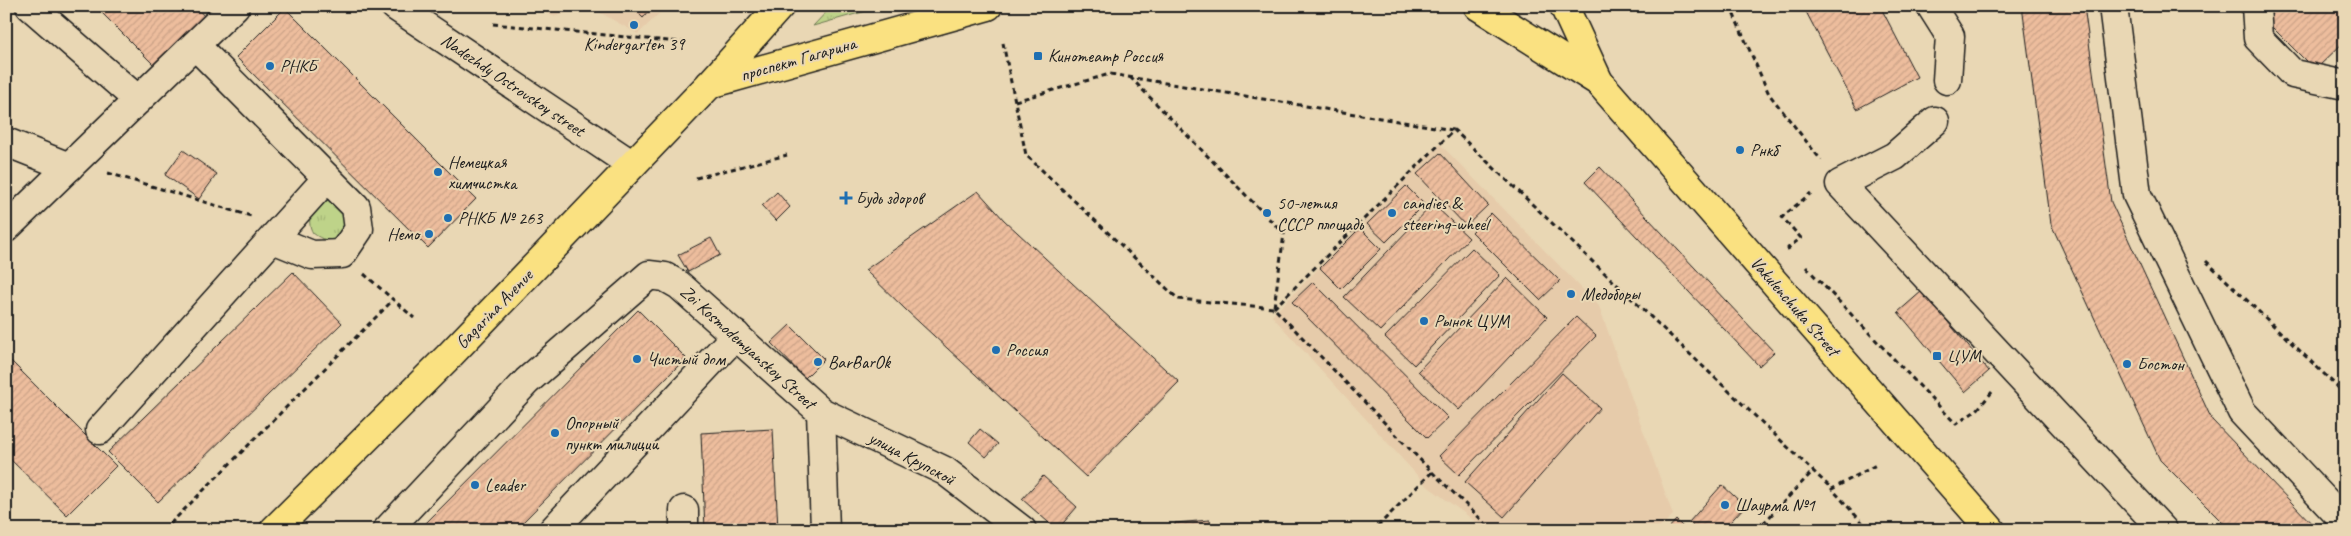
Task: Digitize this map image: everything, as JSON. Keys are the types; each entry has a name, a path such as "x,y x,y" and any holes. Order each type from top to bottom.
{"main road":[{"name":"проспект Гагарина","path":"710,84 780,6"},
{"name":"проспект Гагарина","path":"710,84 988,6"},
{"name":"Vakulenchuka Street","path":"1478,6 1598,82 1991,530"},
{"name":"Vakulenchuka Street","path":"1564,6 1598,82"},
{"name":"Gagarina Avenue","path":"274,530 448,357 710,84"}],"street":[{"path":"30,6 138,100"},
{"path":"6,228 235,6"},
{"name":"Nadezhdy Ostrovskoy street","path":"395,6 632,164"},
{"path":"1931,6 1950,36 1947,80"},
{"path":"2113,6 2137,195 2242,412 2345,522"},
{"path":"2256,6 2258,38 2293,74 2345,85"},
{"path":"195,45 356,208 359,229 342,254 312,255 273,239"},
{"path":"1935,120 1895,156 1836,179 2163,530"},
{"path":"6,142 69,167"},
{"path":"100,430 327,178"},
{"name":"Zoi Kosmodemyanskoy Street","path":"388,530 527,381 649,275 665,278 679,285 821,412 825,530"},
{"path":"553,530 736,336"},
{"name":"улица Крупской","path":"821,412 945,472 1022,530"}],"path":[{"path":"1730,6 1769,94 1836,179 1782,217 1801,238 1788,248 1795,255"},
{"path":"493,24 690,43"},
{"path":"1003,43 1026,155 1178,299 1274,308 1432,472 1492,530"},
{"path":"1015,101 1110,74 1454,130 1832,489 1869,530"},
{"path":"1130,77 1284,234 1274,308"},
{"path":"1274,308 1454,130"},
{"path":"696,178 787,154"},
{"path":"2202,257 2345,394"},
{"path":"1802,262 1956,424 1977,410"},
{"path":"164,530 393,300"},
{"path":"1832,489 1876,465"},
{"path":"1757,530 1813,471"},
{"path":"1374,530 1432,472"}],"shaded area":[{"name":"Kindergarten 39","path":"536,6 667,6 638,34 592,8 552,16"},
{"path":"1440,144 1599,306 1673,515 1657,530 1487,530 1426,485 1272,316"}],"green space":[{"path":"832,6 884,6 813,26"},
{"path":"329,200 335,201 348,220 338,235 330,240 325,240 313,233 310,218 314,208"}],"building":[{"path":"95,6 195,6 206,18 157,68"},
{"path":"631,6 654,6 643,18"},
{"path":"1803,6 1880,6 1917,77 1857,109"},
{"path":"2022,6 2084,6 2111,202 2212,420 2318,530 2230,530 2160,460 2051,224"},
{"path":"2275,6 2345,6 2345,41 2315,70 2263,18"},
{"path":"285,8 476,199 428,248 236,57"},
{"path":"183,150 217,174 199,199 165,175"},
{"path":"1440,153 1488,205 1466,226 1417,174"},
{"path":"1600,167 1774,352 1759,366 1585,182"},
{"path":"1406,186 1424,204 1386,242 1367,224"},
{"path":"978,191 1004,220 1179,382 1086,477 865,270"},
{"path":"777,192 790,207 776,221 762,206"},
{"path":"1433,204 1469,238 1380,331 1344,297"},
{"path":"1491,213 1560,281 1540,300 1472,232"},
{"path":"1360,228 1381,249 1341,289 1320,268"},
{"path":"711,238 720,255 688,272 678,255"},
{"path":"1472,248 1500,275 1414,365 1385,337"},
{"path":"293,272 342,323 158,502 108,452"},
{"path":"1507,278 1547,317 1459,410 1418,371"},
{"path":"1313,282 1448,418 1427,438 1292,302"},
{"path":"1922,291 1989,371 1965,392 1898,312"},
{"path":"638,310 686,358 515,530 419,530"},
{"path":"1576,317 1596,336 1459,475 1439,456"},
{"path":"790,325 824,359 805,378 771,343"},
{"path":"6,356 116,466 67,515 6,455"},
{"path":"1562,373 1600,408 1504,517 1465,482"},
{"path":"773,429 778,530 705,530 701,433"},
{"path":"980,429 998,444 986,457 969,442"},
{"path":"1043,476 1077,507 1057,530 1022,499"},
{"path":"1722,485 1745,506 1723,530 1697,530 1689,522"},
{"path":"1210,520 1211,530 1175,530 1175,523"},
{"path":"1676,520 1686,530 1667,530"}],"place":[{"name":"Kindergarten 39","path":"634,25"},
{"name":"Кинотеатр Россия","path":"1038,56"},
{"name":"РНКБ","path":"270,66"},
{"name":"Рнкб","path":"1740,150"},
{"name":"Немецкая химчистка","path":"438,172"},
{"name":"Будь здоров","path":"846,198"},
{"name":"50-летия СССР площадь","path":"1267,213"},
{"name":"candies & steering-wheel","path":"1392,213"},
{"name":"РНКБ № 263","path":"448,218"},
{"name":"Немо","path":"429,234"},
{"name":"Медоборы","path":"1571,294"},
{"name":"Рынок ЦУМ","path":"1424,321"},
{"name":"Россия","path":"996,350"},
{"name":"ЦУМ","path":"1937,356"},
{"name":"Чистый дом","path":"637,359"},
{"name":"BarBarOk","path":"818,362"},
{"name":"Бостон","path":"2127,364"},
{"name":"Опорный пункт милиции","path":"555,433"},
{"name":"Leader","path":"475,485"},
{"name":"Шаурма №1","path":"1725,505"}]}
